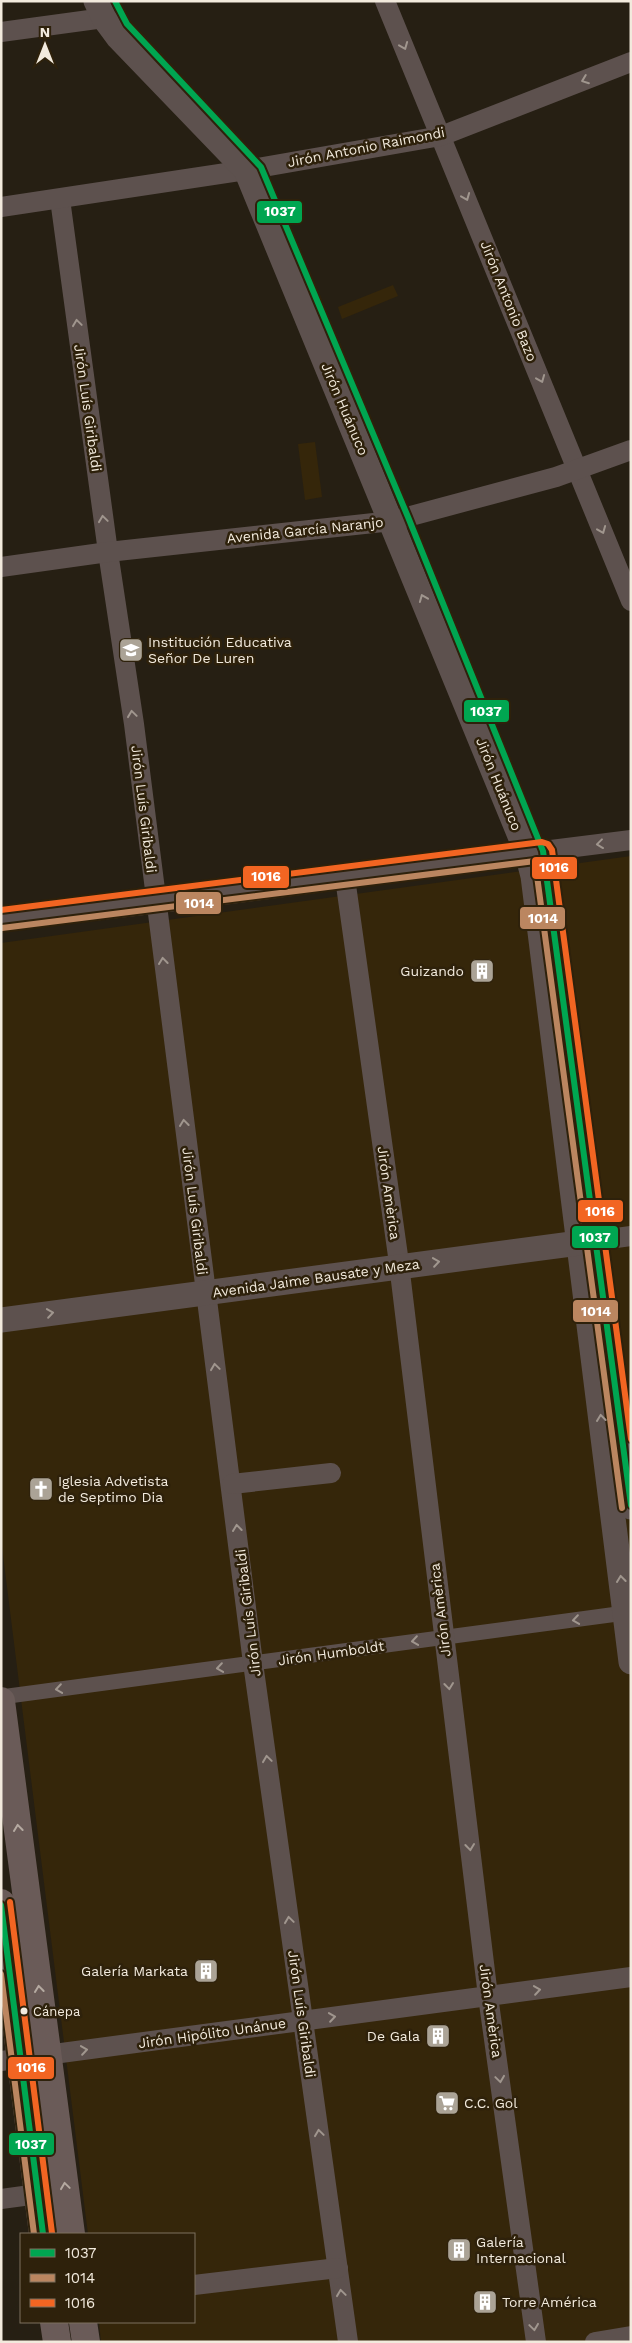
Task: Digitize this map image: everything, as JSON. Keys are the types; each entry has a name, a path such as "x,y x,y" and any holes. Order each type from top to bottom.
{"main road":[{"path":"1,1701 71,2233"},
{"path":"1,1903 11,2059 38,2194 43,2233"},
{"path":"54,2323 57,2342"},
{"path":"83,2323 86,2342"}],"street":[{"name":"Jirón Antonio Bazo","path":"385,1 631,601"},
{"path":"1,32 105,7"},
{"name":"Jirón Huánuco","path":"105,7 127,24 254,168 400,519 535,852 586,1242 628,1613 631,1662"},
{"name":"Jirón Antonio Raimondi","path":"1,207 254,168 441,136 631,62"},
{"name":"Jirón Luís Giribaldi","path":"60,199 108,552 134,724 205,1293 232,1484 253,1663 348,2342"},
{"name":"Avenida García Naranjo","path":"1,567 108,552 400,519 578,470 631,450"},
{"path":"1,919 345,878 631,840"},
{"name":"Jirón Amèrica","path":"345,878 399,1267 488,1996 536,2342"},
{"name":"Avenida Jaime Bausate y Meza","path":"1,1320 631,1236"},
{"name":"Jirón Huánuco","path":"586,1242 631,1507"},
{"path":"232,1484 331,1473"},
{"name":"Jirón Humboldt","path":"1,1697 628,1613"},
{"name":"Jirón Hipólito Unánue","path":"11,2059 631,1978"},
{"path":"1,2199 38,2194"},
{"path":"195,2285 338,2268"},
{"path":"595,2342 631,2336"}],"shaded area":[{"path":"393,285 398,296 342,319 338,307"},
{"path":"315,442 322,497 305,500 298,444"},
{"path":"631,856 631,2342 101,2342 99,2323 195,2323 195,2233 88,2233 1,1539 1,943"}],"transit line":[{"name":"1037","path":"115,1 127,24 261,167 408,517 543,851 631,1505"},
{"name":"1016","path":"1,910 542,842 548,844 552,850 631,1439"},
{"name":"1014","path":"2,928 535,861 622,1508"},
{"name":"1016","path":"10,1902 52,2233"},
{"name":"1037","path":"1,1905 43,2233"},
{"name":"1014","path":"1,1974 34,2233"}],"place":[{"name":"Institución Educativa Señor De Luren","path":"131,650"},
{"name":"Guizando","path":"482,971"},
{"name":"Iglesia Advetista de Septimo Dia","path":"41,1489"},
{"name":"Galería Markata","path":"206,1971"},
{"name":"Cánepa","path":"24,2011"},
{"name":"De Gala","path":"438,2036"},
{"name":"C.C. Gol","path":"447,2103"},
{"name":"Galería Internacional","path":"459,2250"},
{"name":"Torre América","path":"485,2302"}]}
